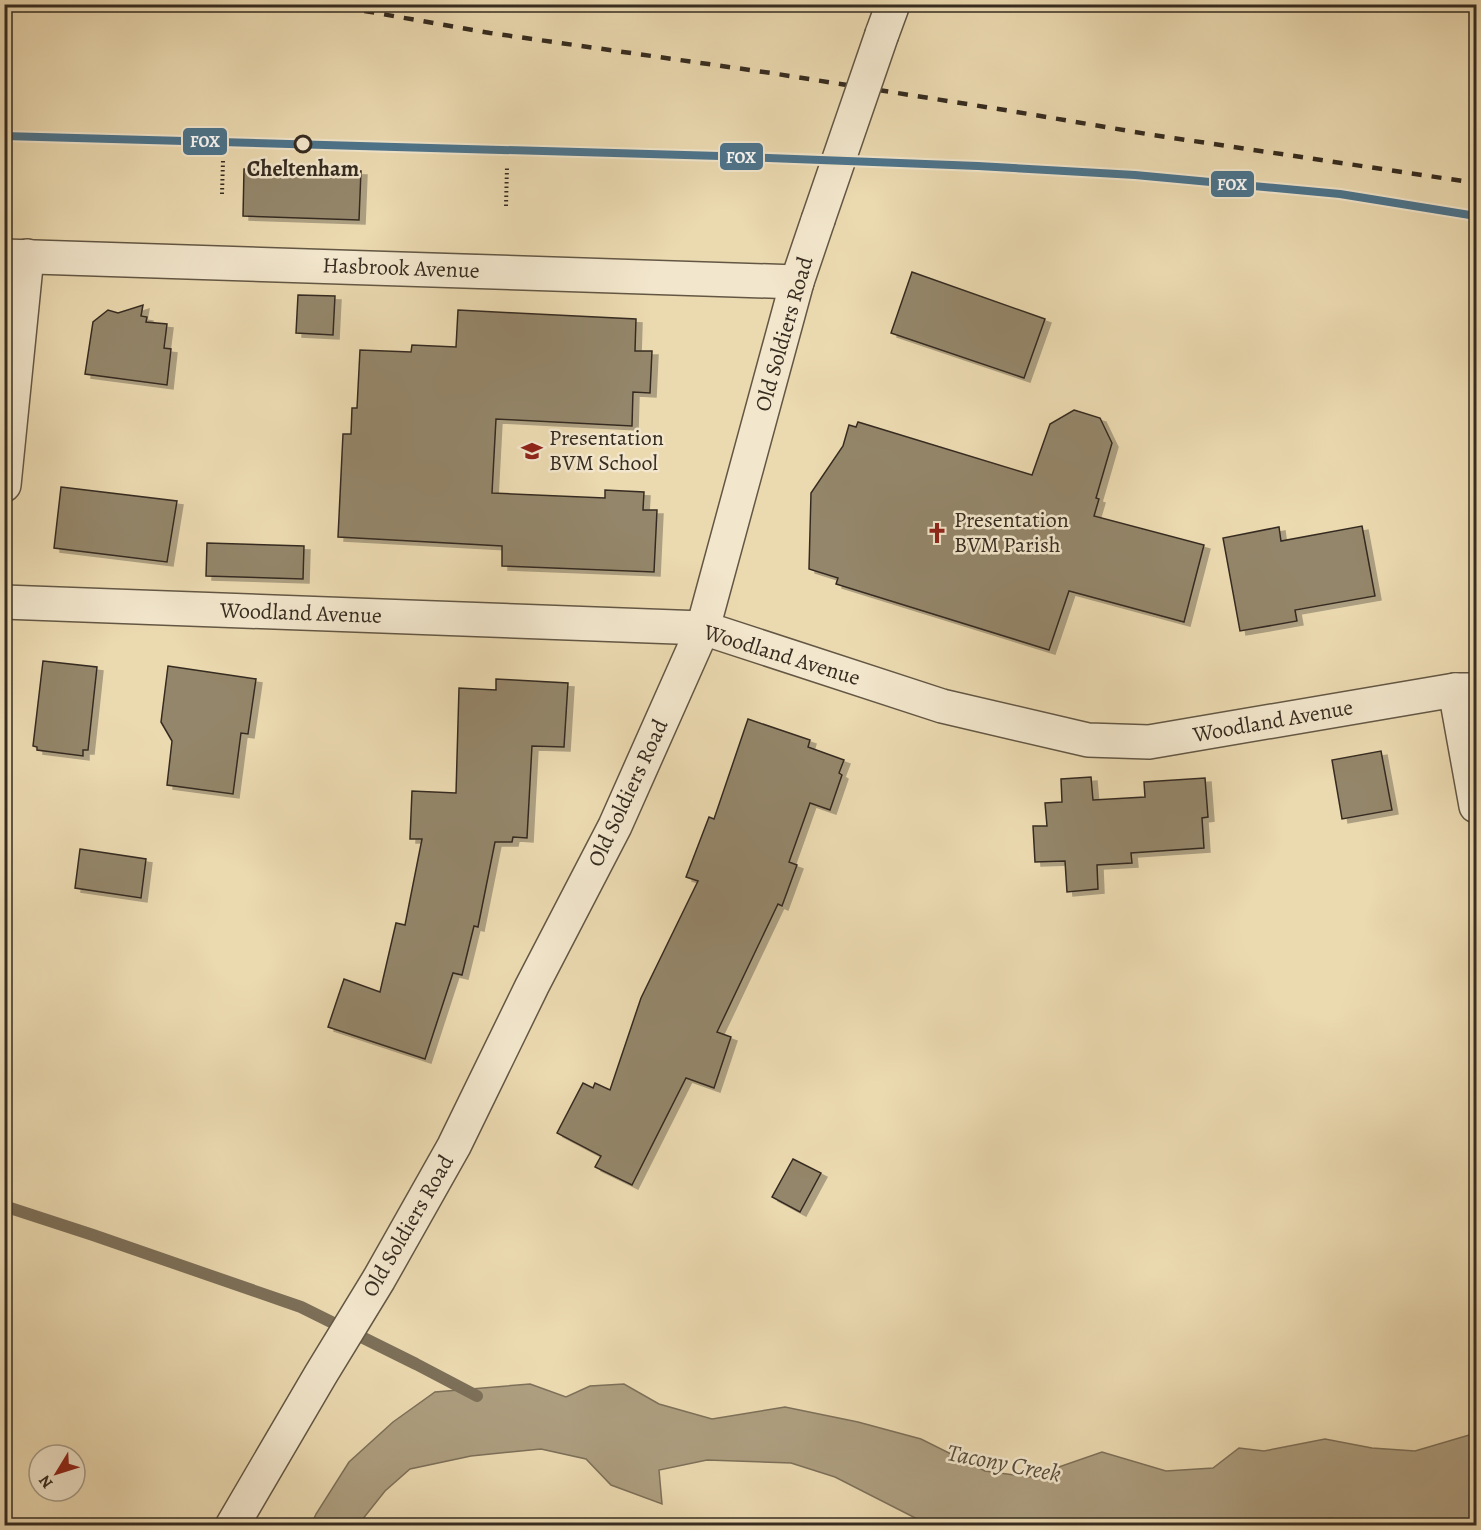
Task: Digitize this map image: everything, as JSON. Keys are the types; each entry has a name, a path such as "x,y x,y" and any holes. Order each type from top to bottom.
{"street":[{"name":"Old Soldiers Road","path":"232,1526 378,1280 454,1146 532,986 615,826 703,628 797,282 887,19"},
{"name":"Hasbrook Avenue","path":"16,256 797,282"},
{"path":"4,485 16,256"},
{"name":"Woodland Avenue","path":"4,602 703,628 942,706 1088,740 1149,742 1466,690"},
{"path":"1466,690 1476,806"}],"path":[{"path":"222,194 223,161"},
{"path":"506,206 507,167"}],"shaded area":[{"path":"530,1384 566,1397 590,1386 624,1384 659,1404 712,1419 785,1407 858,1422 921,1439 985,1471 1030,1477 1102,1452 1166,1471 1213,1468 1239,1448 1264,1451 1325,1439 1372,1448 1415,1451 1476,1433 1476,1521 1447,1524 1374,1524 1330,1518 1290,1526 1078,1526 1067,1523 1062,1526 929,1525 835,1477 791,1463 707,1460 659,1470 662,1504 611,1485 586,1459 541,1449 471,1456 410,1469 385,1491 358,1525 311,1525 349,1462 393,1422 435,1392"}],"building":[{"path":"244,169 361,171 359,220 243,216"},
{"path":"912,272 1045,319 1024,378 891,333"},
{"path":"298,295 335,296 333,335 296,333"},
{"path":"143,305 141,316 147,317 146,322 167,324 164,348 171,349 167,385 85,374 93,322 108,310 118,313"},
{"name":"Presentation BVM School","path":"458,310 636,319 635,351 652,351 650,393 633,392 632,426 496,419 492,493 605,498 605,490 644,492 643,510 657,510 654,572 502,566 502,546 338,537 343,434 351,434 352,408 357,408 360,350 411,352 412,345 456,347"},
{"name":"Presentation BVM Parish","path":"1074,410 1100,418 1112,443 1096,498 1099,499 1094,516 1204,545 1184,622 1069,591 1049,650 836,584 838,578 809,569 811,493 843,446 849,425 856,427 858,422 1032,475 1050,424"},
{"path":"61,487 177,501 167,562 54,548"},
{"path":"1362,526 1375,596 1295,610 1297,621 1240,631 1223,538 1279,527 1281,541"},
{"path":"207,543 304,546 303,579 206,576"},
{"path":"43,661 97,667 88,750 83,750 83,756 37,750 37,747 33,746"},
{"path":"168,666 256,679 248,734 241,733 233,794 167,785 172,741 161,722"},
{"path":"496,679 568,683 564,747 532,746 527,838 513,837 512,842 495,842 478,927 474,926 462,975 453,973 425,1059 328,1027 344,979 380,992 396,923 405,925 422,839 410,839 412,791 456,793 459,688 496,690"},
{"path":"748,719 810,740 808,747 844,760 839,773 842,775 830,810 810,803 789,862 797,865 782,906 778,904 717,1032 731,1037 714,1088 686,1078 632,1185 595,1167 601,1156 557,1133 583,1083 593,1088 595,1083 610,1090 641,998 698,881 686,877 709,817 714,819"},
{"path":"1381,751 1392,810 1342,819 1332,760"},
{"path":"1091,777 1093,800 1145,797 1144,782 1205,778 1208,817 1202,818 1204,848 1131,853 1132,863 1097,865 1098,889 1067,892 1065,861 1035,862 1033,826 1047,826 1045,803 1062,802 1061,779"},
{"path":"80,849 146,859 141,898 75,888"},
{"path":"793,1159 821,1173 800,1212 772,1197"}],"waterway":[{"path":"4,1206 301,1307 477,1396"}],"railway":[{"path":"325,4 490,33 771,73 1153,135 1476,183"}],"transit line":[{"name":"FOX","path":"4,136 720,156 978,166 1135,175 1340,194 1476,216"}],"place":[{"name":"Cheltenham","path":"303,144"},
{"name":"Presentation BVM School","path":"532,451"},
{"name":"Presentation BVM Parish","path":"937,533"}],"water label":[{"name":"Tacony Creek","path":"1004,1463"}]}
